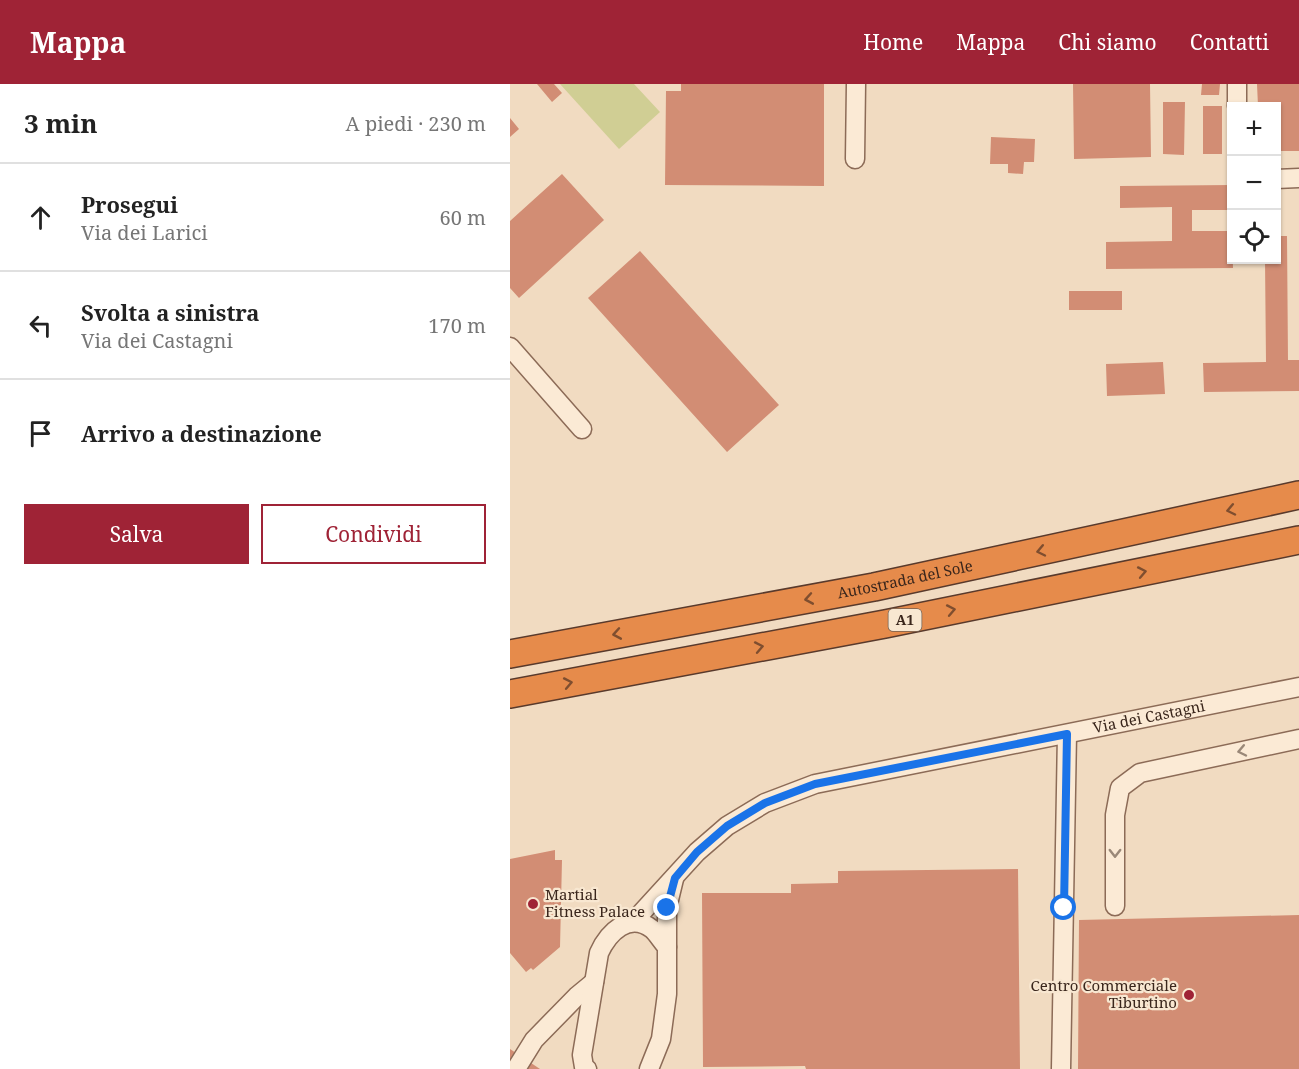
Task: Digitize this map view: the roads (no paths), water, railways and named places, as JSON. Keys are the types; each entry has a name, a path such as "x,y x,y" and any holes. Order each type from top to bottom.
{"highway":[{"name":"Autostrada del Sole","path":"510,654 874,587 1294,497"},
{"name":"A1","path":"510,694 885,624 1299,540"}],"street":[{"path":"855,159 856,84"},
{"path":"1237,84 1237,102"},
{"path":"1281,178 1299,178"},
{"path":"510,347 582,429"},
{"name":"Via dei Castagni","path":"581,1065 598,953 604,941 622,925 633,922 697,852 727,826 765,803 815,784 1299,687"},
{"path":"1061,1069 1067,734"},
{"path":"1115,906 1115,815 1120,789 1140,773 1299,739"},
{"name":"Via dei Castagni","path":"653,1065 661,1040 668,994 667,908 675,878"},
{"path":"633,922 651,928 667,947"},
{"path":"516,1069 534,1040 594,982"}],"place":[{"name":"Martial Fitness Palace","path":"533,904"},
{"name":"Centro Commerciale Tiburtino","path":"1189,995"}]}
